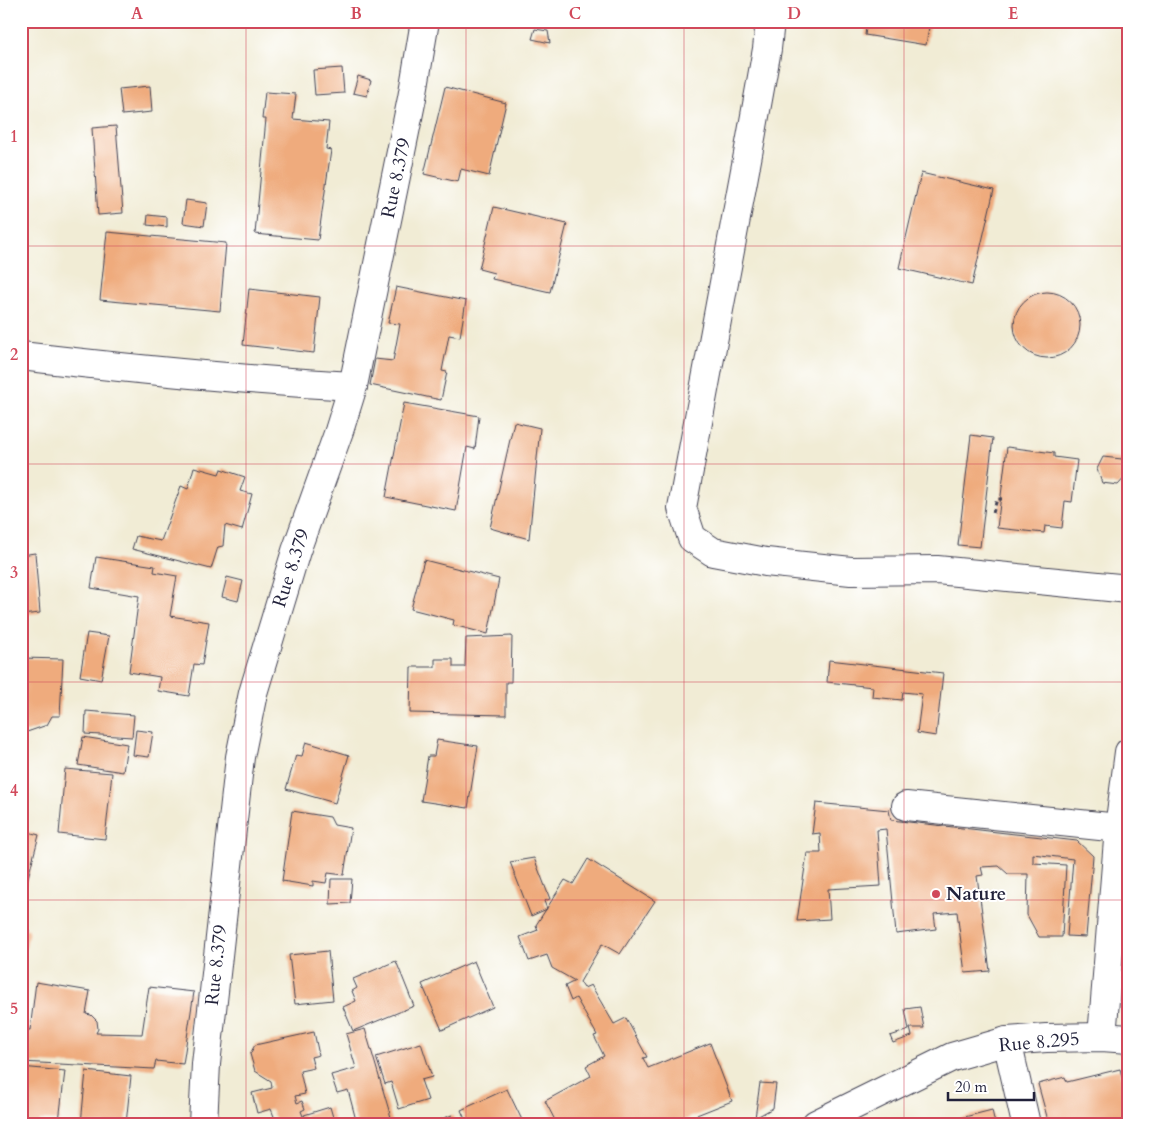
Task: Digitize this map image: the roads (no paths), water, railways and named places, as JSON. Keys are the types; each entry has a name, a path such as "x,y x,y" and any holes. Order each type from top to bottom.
{"street":[{"name":"Rue 8.379","path":"203,1124 207,1054 240,757 253,693 296,551 353,386 412,98 425,21"},
{"path":"770,21 752,138 682,508 692,538 713,552 766,562 851,571 937,570 1129,589"},
{"path":"21,356 268,381 353,386"},
{"path":"1102,1037 1119,828 1129,752"},
{"path":"906,806 1119,828"},
{"name":"Rue 8.295","path":"816,1124 952,1057 1007,1041 1102,1037 1129,1039"},
{"path":"1007,1041 1026,1124"}],"place":[{"name":"Nature","path":"936,894"}]}
